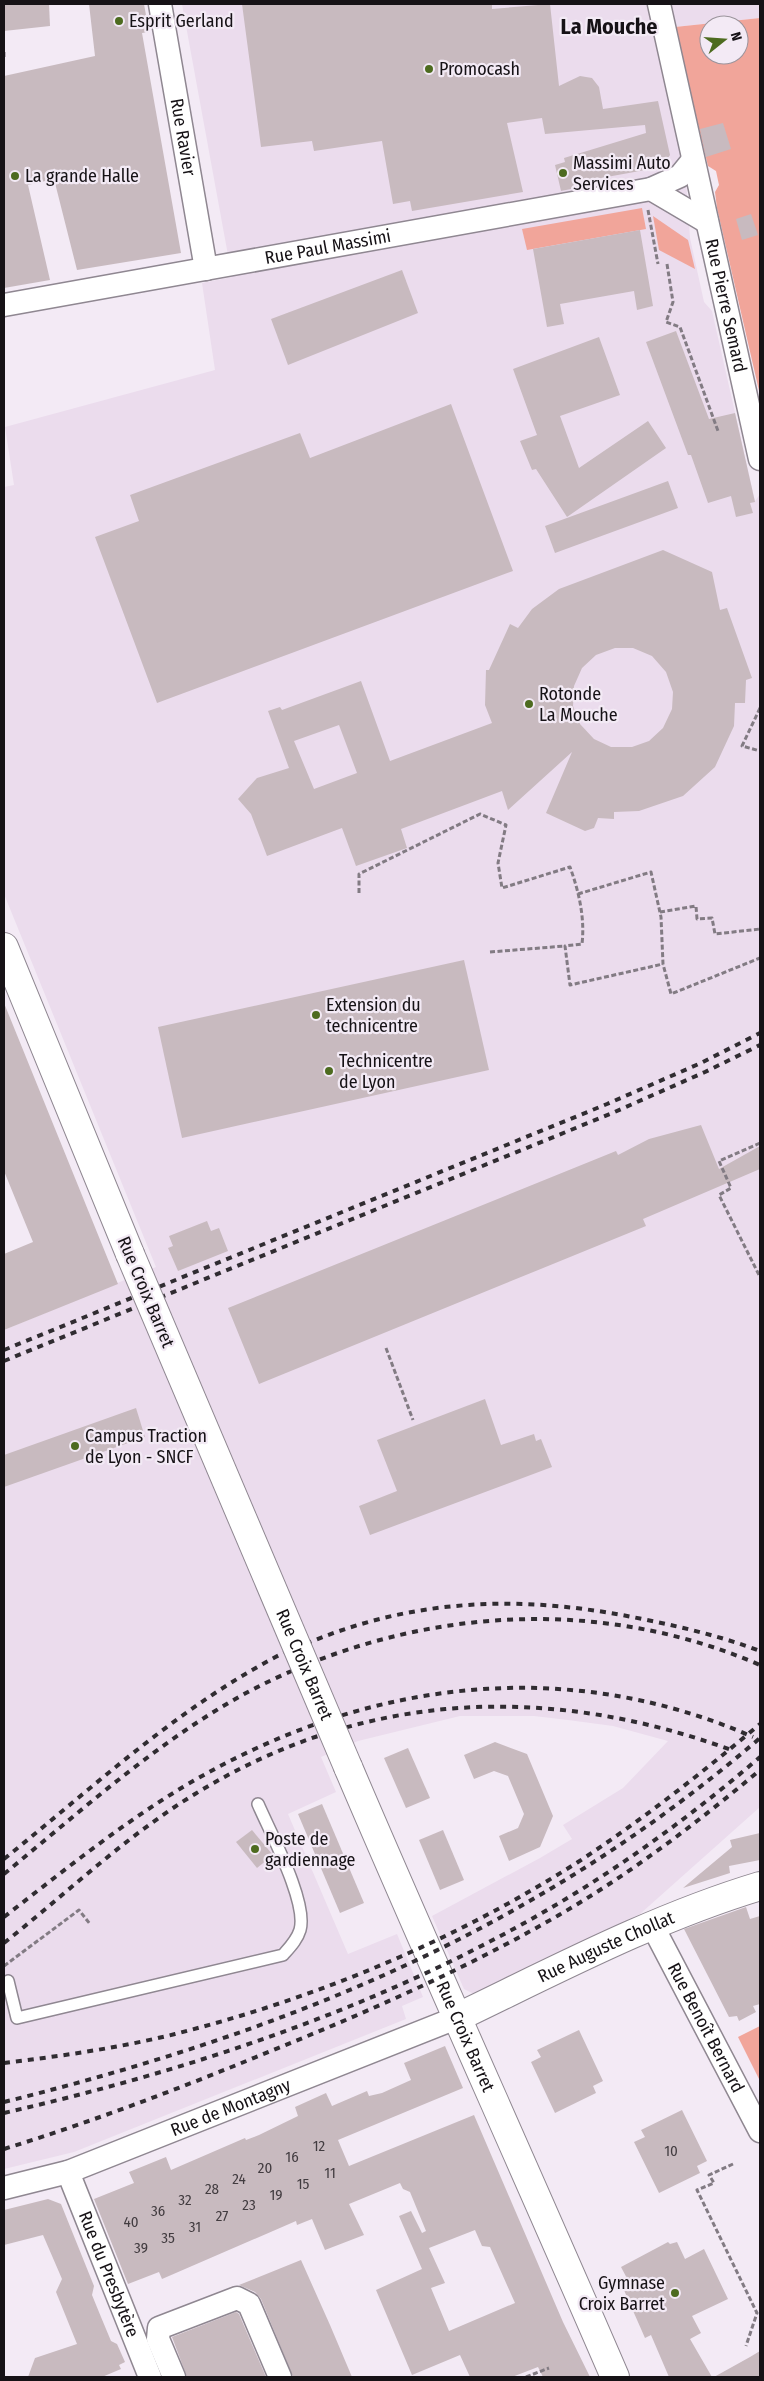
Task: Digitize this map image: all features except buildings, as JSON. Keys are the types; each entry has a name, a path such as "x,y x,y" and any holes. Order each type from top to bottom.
{"street":[{"name":"Rue Ravier","path":"160,4 206,269"},
{"name":"Rue Pierre Semard","path":"659,4 760,459"},
{"name":"Rue Paul Massimi","path":"4,305 206,269 649,198 680,176 693,160"},
{"path":"649,198 707,222"},
{"name":"Rue Croix Barret","path":"4,947 130,1254 348,1766 456,2018 492,2093 615,2377"},
{"name":"Rue Auguste Chollat","path":"456,2018 652,1925 710,1901 760,1886"},
{"name":"Rue Benoît Bernard","path":"652,1925 760,2131"},
{"name":"Rue de Montagny","path":"4,2188 68,2172 456,2018"},
{"name":"Rue du Presbytère","path":"68,2172 148,2376"},
{"path":"174,2377 158,2339 160,2328 238,2298 249,2304 280,2377"}],"lane":[{"path":"8,1981 17,2018 283,1955 294,1943 300,1930 302,1914 296,1894 258,1804"}],"path":[{"path":"4,52 4,58"},
{"path":"649,198 658,264"},
{"path":"667,264 673,302 666,322 680,327 718,431"},
{"path":"760,708 742,746 760,751"},
{"path":"359,893 359,874 480,814 506,825 498,863 502,888 570,867 583,921 582,944 490,952"},
{"path":"578,894 651,872 660,912 663,964 671,994 760,958"},
{"path":"660,912 696,906 697,919 712,918 715,934 760,929"},
{"path":"565,946 570,984 663,964"},
{"path":"760,1143 719,1161 730,1188 719,1195 760,1277"},
{"path":"386,1348 413,1420"},
{"path":"4,1966 79,1910 90,1924"},
{"path":"733,2164 709,2175 714,2183 697,2190 757,2313 746,2346"},
{"path":"526,2377 549,2368"}],"shaded area":[{"path":"182,4 760,4 760,18 749,19 749,15 699,15 699,24 675,27 690,238 704,302 712,311 755,501 760,494 760,1807 640,1914 474,1994 464,1989 432,1916 572,1839 563,1825 623,1788 668,1741 613,1726 568,1720 534,1716 460,1716 358,1741 321,1757 336,1792 288,1814 348,1954 397,1934 423,1997 402,2006 406,2019 74,2152 4,2169 4,1330 156,1267 4,894 4,487 14,485 5,427 215,370 202,283 232,277"},
{"path":"760,18 760,395 717,208 715,192 719,185 716,171 708,166 675,27 699,24 699,65 749,65 749,19"},
{"path":"642,208 646,229 527,250 522,229"},
{"path":"653,216 688,240 695,269 659,250"},
{"path":"760,2026 760,2081 738,2037"}],"railway":[{"path":"4,1350 607,1104 701,1063 760,1033"},
{"path":"4,1361 610,1114 705,1072 760,1045"},
{"path":"4,1859 132,1754 199,1704 279,1655 350,1627 434,1608 476,1604 560,1606 676,1626 732,1641 760,1651"},
{"path":"4,1874 121,1778 213,1712 246,1693 307,1664 370,1643 435,1628 500,1620 566,1620 632,1627 697,1642 760,1665"},
{"path":"4,1917 114,1833 183,1787 250,1751 320,1723 391,1702 463,1691 535,1688 608,1694 681,1711 753,1737"},
{"path":"4,1943 121,1846 170,1810 195,1794 259,1760 325,1734 391,1717 459,1708 527,1707 596,1714 665,1729 734,1751"},
{"path":"4,2063 133,2043 228,2020 332,1985 433,1942 531,1891 578,1862 671,1796 760,1724"},
{"path":"4,2102 109,2074 211,2042 309,2007 404,1966 497,1919 587,1866 675,1806 760,1738"},
{"path":"4,2113 75,2096 217,2055 356,2004 423,1974 489,1942 581,1890 686,1817 760,1757"},
{"path":"4,2149 101,2117 229,2068 375,2007 450,1973 559,1915 612,1882 687,1828 760,1770"}],"place":[{"name":"Esprit Gerland","path":"119,21"},
{"name":"Promocash","path":"429,69"},
{"name":"Massimi Auto Services","path":"563,173"},
{"name":"La grande Halle","path":"15,176"},
{"name":"Rotonde La Mouche","path":"529,704"},
{"name":"Extension du technicentre","path":"316,1015"},
{"name":"Technicentre de Lyon","path":"329,1071"},
{"name":"Campus Traction de Lyon - SNCF","path":"75,1446"},
{"name":"Poste de gardiennage","path":"255,1849"},
{"name":"Gymnase Croix Barret","path":"675,2293"}],"district":[{"name":"La Mouche","path":"609,26"}]}
